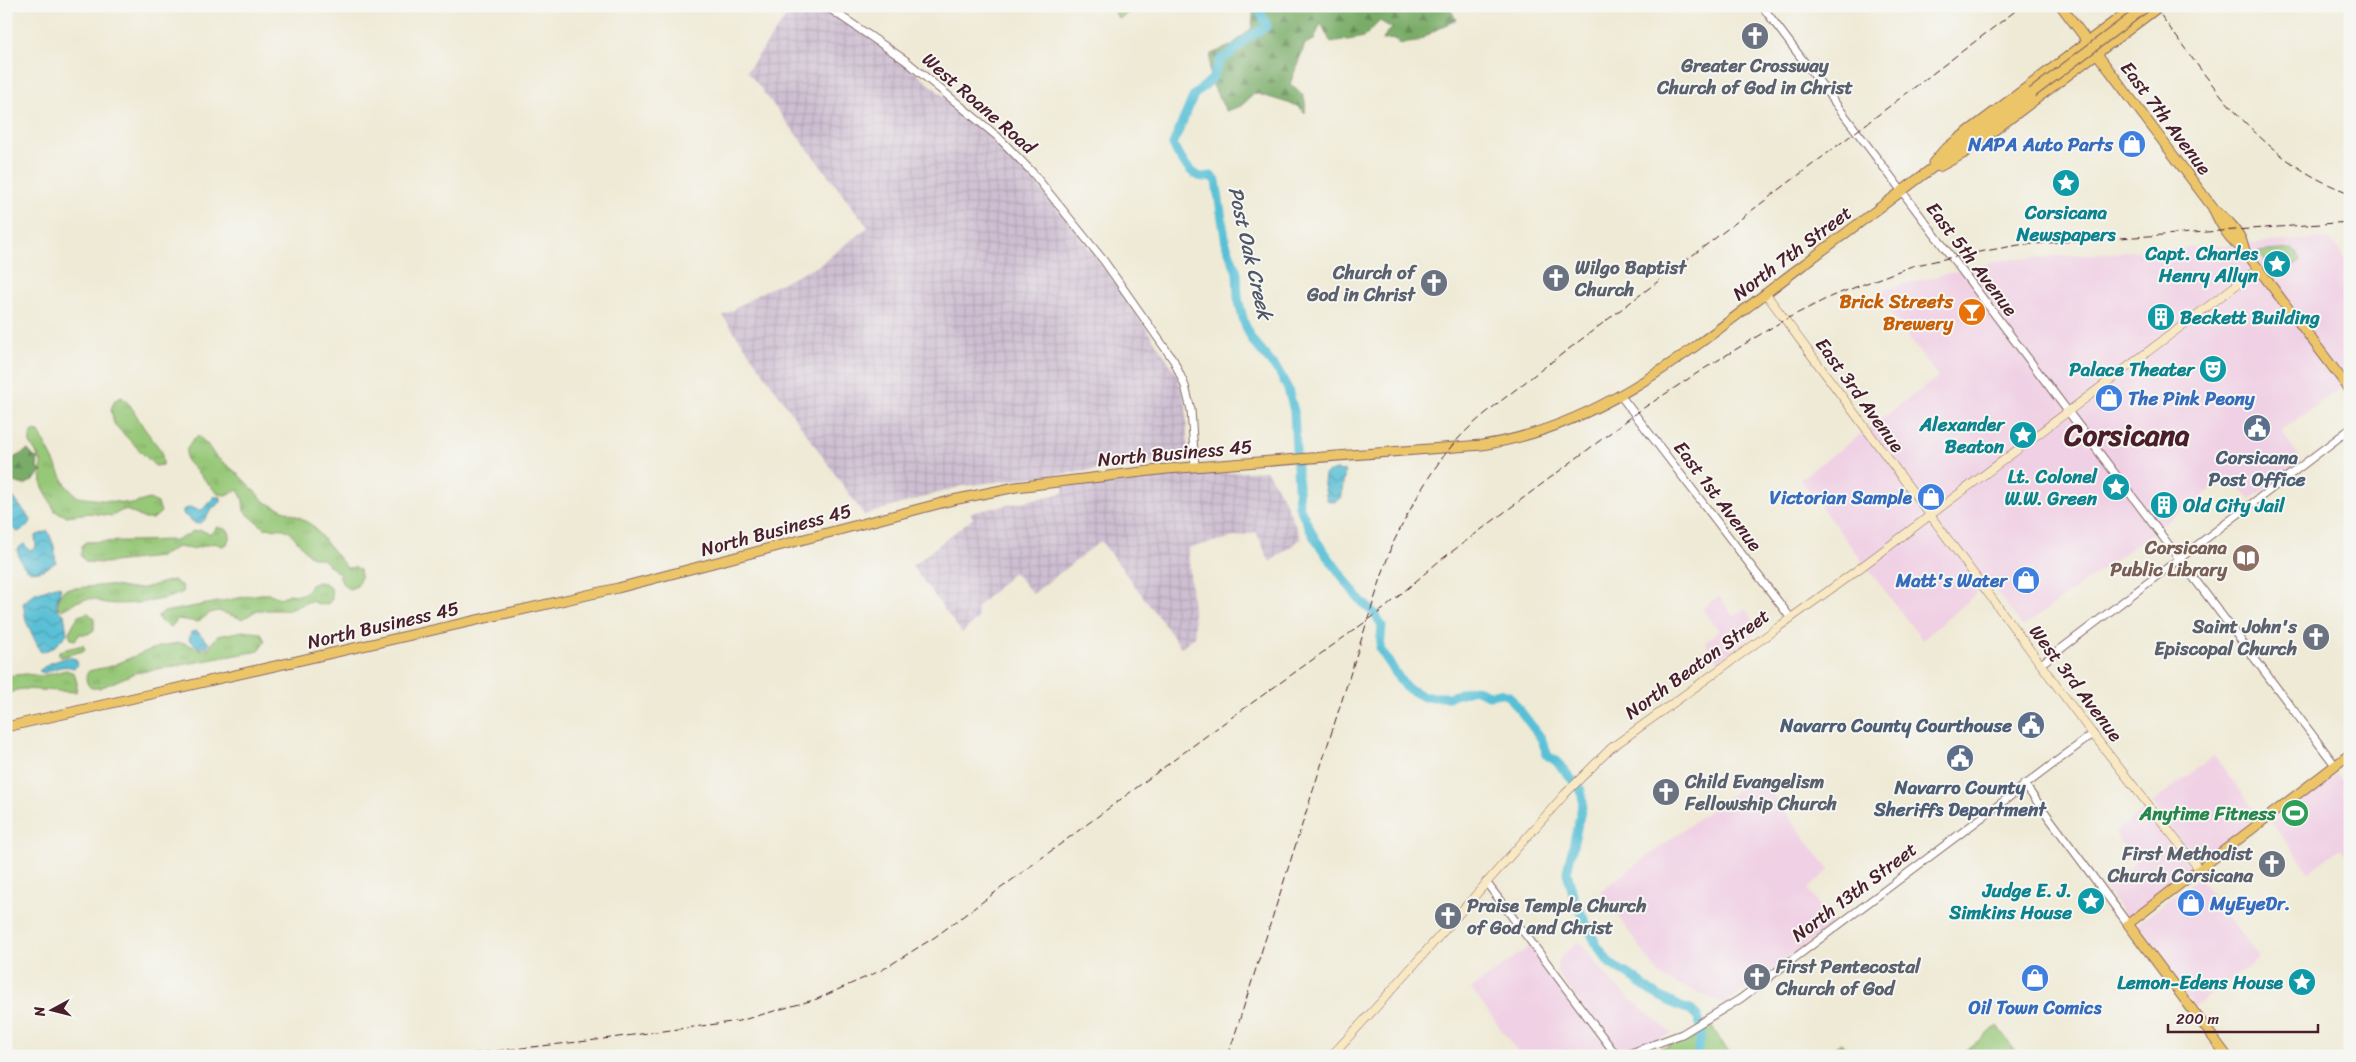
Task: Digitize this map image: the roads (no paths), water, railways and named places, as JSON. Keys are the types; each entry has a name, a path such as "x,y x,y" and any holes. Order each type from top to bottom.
{"main road":[{"name":"East 7th Avenue","path":"2061,6 2213,208 2224,230 2259,268 2350,390"},
{"path":"1927,172 1951,162 1963,154 2092,48 2135,6"},
{"name":"North 7th Street","path":"1562,424 1620,395 1694,348 2147,6"},
{"path":"1927,172 1943,151 1954,142 2092,48 2160,6"},
{"name":"North Beaton Street","path":"1330,1056 1360,1026 1566,794 1611,748 1860,568 2259,268"},
{"name":"East 3rd Avenue","path":"1766,294 1929,515"},
{"name":"North Business 45","path":"6,727 618,588 962,498 1055,481 1277,460 1482,445 1530,435 1562,424"},
{"name":"West 3rd Avenue","path":"1929,515 2093,734 2199,869"},
{"path":"2227,1056 2128,924 2350,754"}],"street":[{"name":"West Roane Road","path":"826,6 905,60 998,137 1032,172 1104,262 1174,361 1185,386 1191,410 1195,467"},
{"name":"East 5th Avenue","path":"1762,6 2335,765"},
{"name":"East 1st Avenue","path":"1620,395 1790,617"},
{"path":"2041,664 2350,429"},
{"name":"North 13th Street","path":"1623,1056 1682,1034 1748,993 2093,734"},
{"path":"2024,784 2128,924"},
{"path":"1486,882 1617,1056"}],"water":[{"path":"1335,470 1345,471 1341,497 1335,502 1327,500 1324,484 1325,474"},
{"path":"6,488 31,520 29,525 18,532 6,524"},
{"path":"214,497 221,497 221,502 212,509 202,522 196,524 183,514 183,510 191,507 202,510"},
{"path":"48,531 54,546 56,562 36,572 26,569 17,549 24,544 30,551 34,549 36,546 35,536"},
{"path":"56,586 61,587 56,605 59,611 64,614 67,634 54,647 43,652 40,651 26,621 23,603 35,593"},
{"path":"197,631 209,643 207,647 199,648 189,640 191,632"},
{"path":"68,657 76,659 78,665 74,668 59,668 44,673 39,671 48,664"}],"waterway":[{"name":"Post Oak Creek","path":"1260,6 1259,9 1267,26 1249,37 1229,55 1221,59 1212,79 1194,95 1173,144 1181,159 1193,173 1203,177 1211,176 1216,181 1226,244 1237,272 1238,298 1244,322 1252,340 1279,372 1288,389 1294,411 1299,506 1315,539 1358,598 1376,615 1382,626 1380,649 1405,687 1424,697 1449,697 1474,689 1489,695 1500,693 1509,696 1541,738 1548,756 1556,761 1581,790 1583,802 1567,872 1574,898 1596,944 1610,964 1636,979 1650,991 1678,1006 1691,1010 1698,1017 1702,1031 1697,1056"}],"railway":[{"path":"1228,1056 1391,547 1420,492 1437,465 1457,440 1475,423 1533,376 2022,6"},
{"path":"2154,6 2216,89 2238,115 2263,139 2289,161 2318,179 2350,193"},
{"path":"448,1056 588,1041 739,1021 817,999 882,970 935,937 1221,725 1385,608 1438,562 1642,409 1784,320 1832,296 1912,266 2019,245 2350,222"}],"place":[{"name":"Greater Crossway Church of God in Christ","path":"1755,36"},
{"name":"NAPA Auto Parts","path":"2132,144"},
{"name":"Corsicana Newspapers","path":"2066,183"},
{"name":"Capt. Charles Henry Allyn","path":"2277,264"},
{"name":"Wilgo Baptist Church","path":"1556,278"},
{"name":"Church of God in Christ","path":"1434,283"},
{"name":"Brick Streets Brewery","path":"1972,312"},
{"name":"Beckett Building","path":"2161,317"},
{"name":"Palace Theater","path":"2213,369"},
{"name":"The Pink Peony","path":"2109,398"},
{"name":"Corsicana Post Office","path":"2257,428"},
{"name":"Alexander Beaton","path":"2023,435"},
{"name":"Lt. Colonel W.W. Green","path":"2116,487"},
{"name":"Victorian Sample","path":"1931,497"},
{"name":"Old City Jail","path":"2164,505"},
{"name":"Corsicana Public Library","path":"2246,558"},
{"name":"Matt's Water","path":"2026,580"},
{"name":"Saint John's Episcopal Church","path":"2316,637"},
{"name":"Navarro County Courthouse","path":"2031,725"},
{"name":"Navarro County Sheriffs Department","path":"1960,758"},
{"name":"Child Evangelism Fellowship Church","path":"1666,792"},
{"name":"Anytime Fitness","path":"2295,813"},
{"name":"First Methodist Church Corsicana","path":"2272,864"},
{"name":"Judge E. J. Simkins House","path":"2091,901"},
{"name":"MyEyeDr.","path":"2191,903"},
{"name":"Praise Temple Church of God and Christ","path":"1448,916"},
{"name":"First Pentecostal Church of God","path":"1757,977"},
{"name":"Oil Town Comics","path":"2035,978"},
{"name":"Lemon-Edens House","path":"2302,982"}],"district":[{"name":"Corsicana","path":"2127,435"}]}
